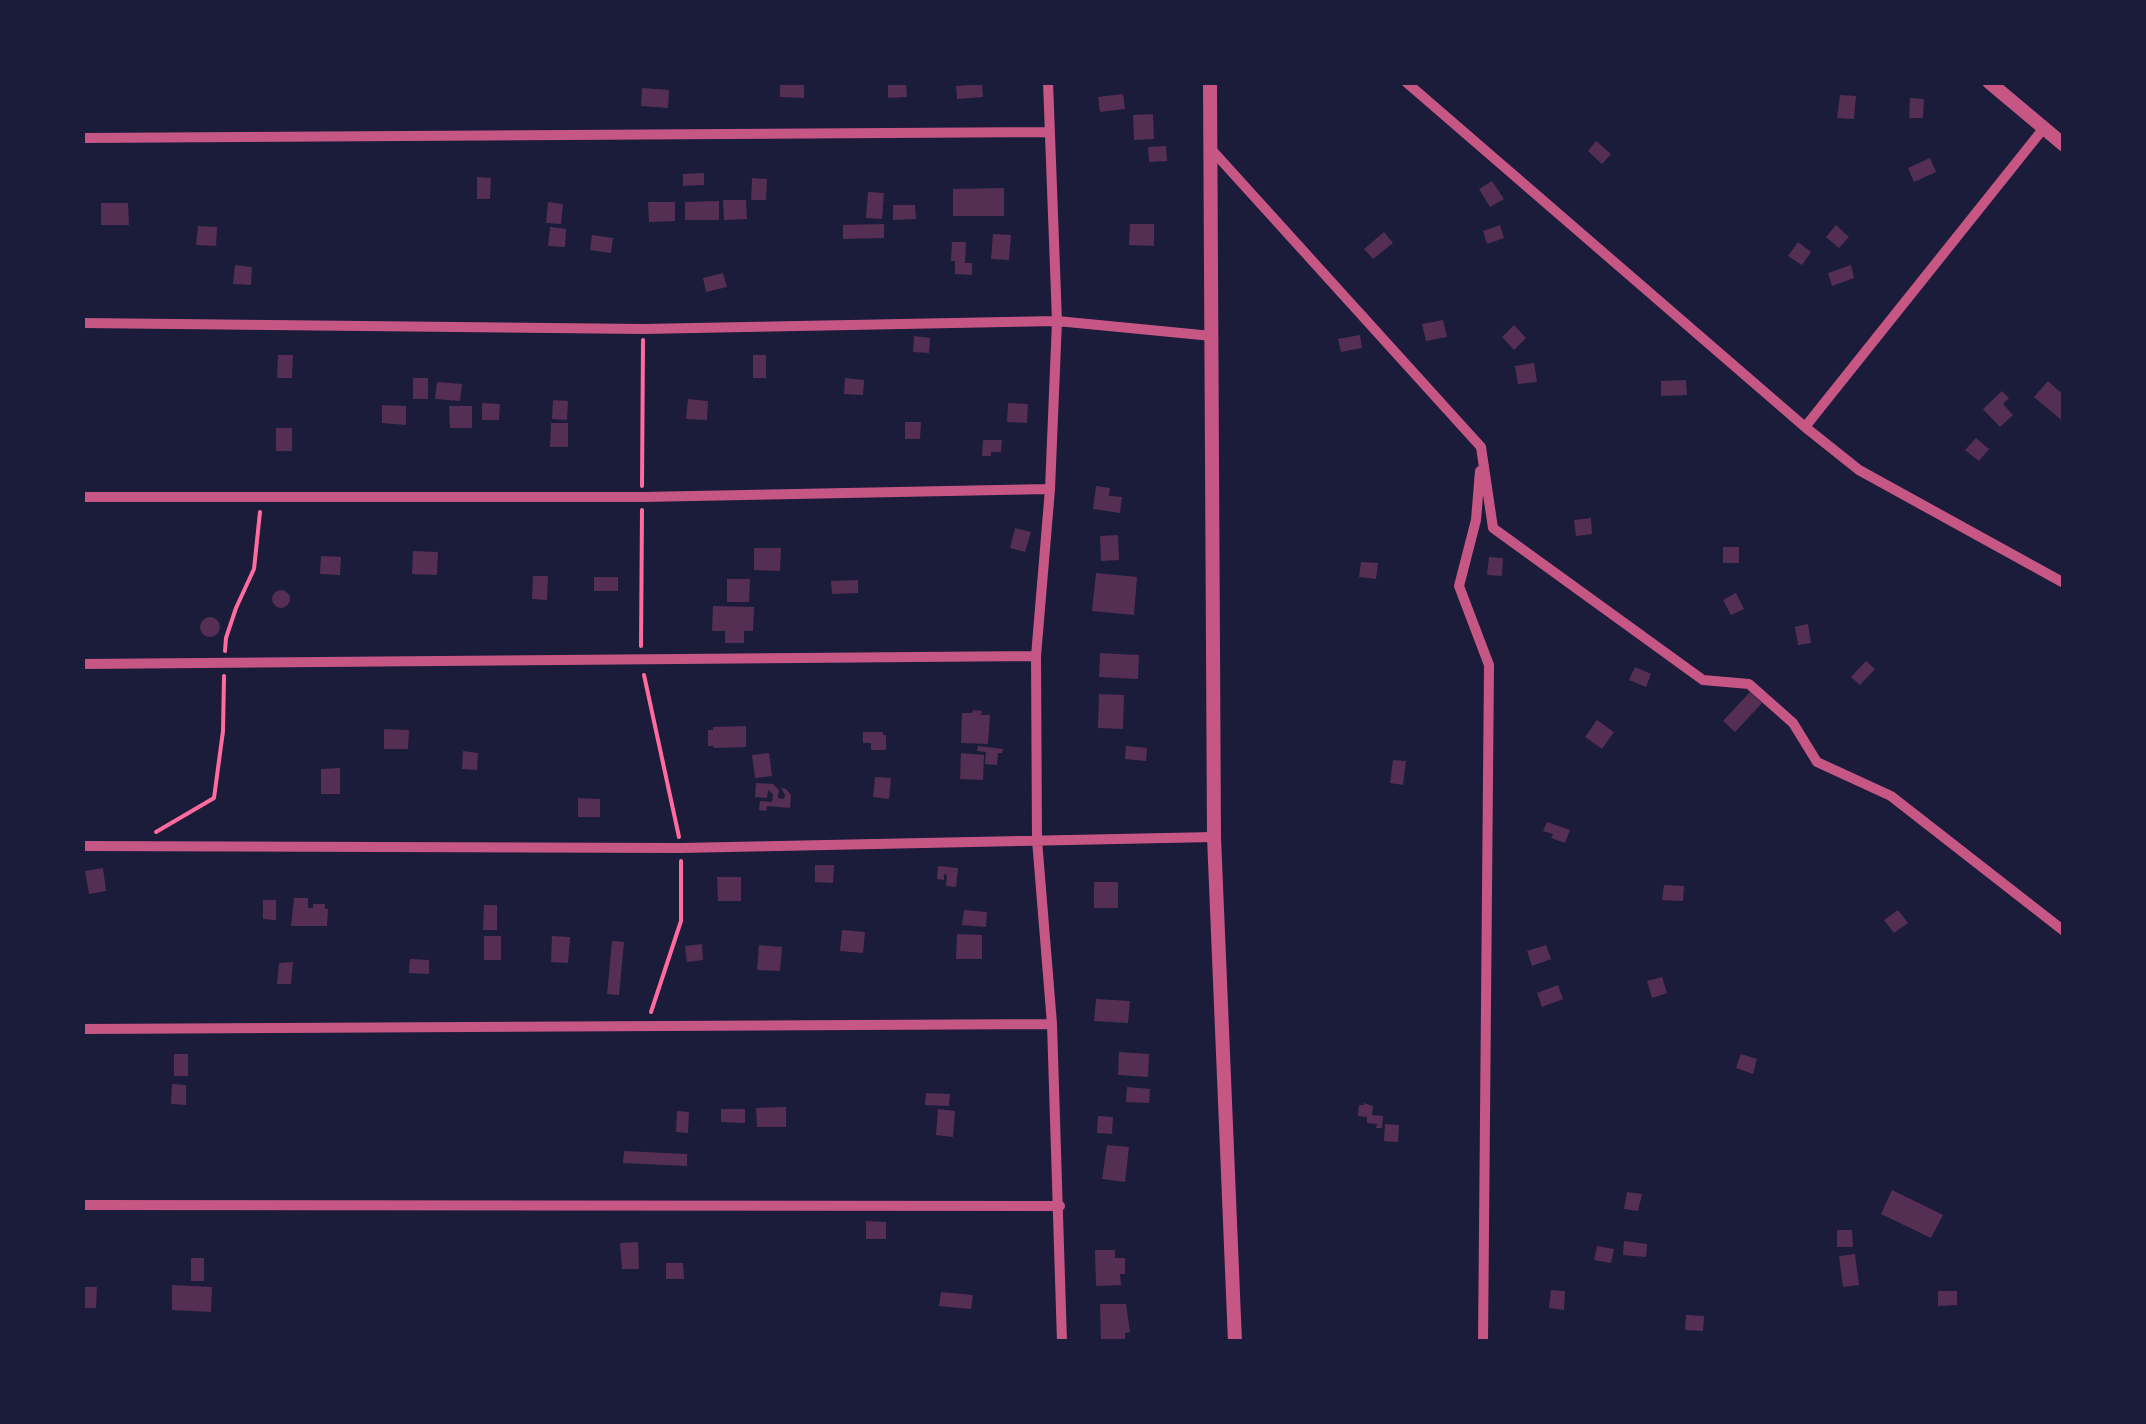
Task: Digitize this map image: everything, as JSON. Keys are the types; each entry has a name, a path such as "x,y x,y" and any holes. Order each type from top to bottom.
{"street":[{"path":"1048,82 1057,321 1050,489 1036,656 1037,840 1052,1024 1062,1342"},
{"path":"1210,82 1214,837 1235,1342"},
{"path":"1406,82 1859,470 2064,582"},
{"path":"1989,82 2064,145"},
{"path":"1805,427 2043,128"},
{"path":"82,138 1050,132"},
{"path":"1211,149 1481,448 1493,528 1703,680 1749,684 1793,724 1817,762 1891,796 2064,931"},
{"path":"82,323 643,329 1057,321 1212,336"},
{"path":"1481,448 1476,520 1459,586 1489,664 1482,1342"},
{"path":"82,497 642,497 1050,489"},
{"path":"82,664 1036,656"},
{"path":"82,846 681,848 1214,837"},
{"path":"82,1029 1052,1024"},
{"path":"82,1205 1060,1206"}],"path":[{"path":"643,329 641,659 681,848 682,921 647,1026"},
{"path":"132,846 214,798 226,638 254,569 261,497"}],"building":[{"path":"780,82 804,82 804,98 780,97"},
{"path":"888,82 906,82 907,97 888,98"},
{"path":"982,84 983,97 957,99 956,86"},
{"path":"642,88 669,90 668,108 641,106"},
{"path":"1123,94 1125,109 1100,112 1098,97"},
{"path":"1840,95 1856,96 1854,119 1837,118"},
{"path":"1910,98 1924,99 1923,118 1909,118"},
{"path":"1153,114 1154,139 1134,140 1133,115"},
{"path":"1596,141 1611,154 1602,164 1588,151"},
{"path":"1166,146 1167,161 1149,162 1148,147"},
{"path":"1930,158 1936,172 1914,182 1908,168"},
{"path":"704,173 704,185 683,186 683,174"},
{"path":"477,177 491,178 490,199 477,199"},
{"path":"752,178 767,179 766,200 751,200"},
{"path":"1492,181 1504,199 1490,207 1479,189"},
{"path":"1004,188 1004,216 953,216 953,189"},
{"path":"868,192 884,193 882,219 866,218"},
{"path":"723,200 746,200 747,219 724,220"},
{"path":"719,201 719,220 685,220 685,202"},
{"path":"548,202 563,204 561,224 546,223"},
{"path":"648,202 675,202 675,221 649,222"},
{"path":"101,203 128,203 129,225 101,225"},
{"path":"893,205 915,205 916,219 893,220"},
{"path":"884,224 884,238 843,239 843,225"},
{"path":"1130,224 1154,224 1154,246 1129,245"},
{"path":"1500,225 1504,238 1487,244 1483,231"},
{"path":"1836,225 1849,237 1839,248 1826,237"},
{"path":"198,226 217,227 216,246 196,245"},
{"path":"550,227 566,229 565,247 548,246"},
{"path":"1384,232 1393,243 1373,259 1364,249"},
{"path":"993,234 1011,235 1009,260 991,259"},
{"path":"592,235 613,238 611,253 590,250"},
{"path":"952,242 966,242 965,263 972,263 972,275 955,274"},
{"path":"1798,242 1811,252 1802,265 1788,256"},
{"path":"235,265 252,267 251,285 233,284"},
{"path":"1851,265 1854,278 1832,286 1828,273"},
{"path":"723,273 727,287 706,292 703,278"},
{"path":"1443,320 1447,337 1426,341 1422,324"},
{"path":"1514,325 1526,338 1514,350 1502,337"},
{"path":"1360,335 1362,348 1341,352 1338,339"},
{"path":"914,336 930,338 929,353 913,352"},
{"path":"278,355 293,355 292,378 277,378"},
{"path":"753,355 766,355 766,378 753,378"},
{"path":"1534,363 1537,382 1518,384 1515,366"},
{"path":"413,378 428,378 428,399 413,399"},
{"path":"845,378 864,380 863,395 844,394"},
{"path":"1686,380 1687,395 1661,396 1661,381"},
{"path":"2048,381 2060,392 2064,387 2064,422 2034,397"},
{"path":"437,382 462,384 460,401 435,399"},
{"path":"2002,391 2009,398 2003,404 2013,415 2000,427 1983,409"},
{"path":"688,399 708,401 707,420 686,419"},
{"path":"553,400 568,401 567,420 552,419"},
{"path":"482,403 500,404 499,420 482,420"},
{"path":"1008,403 1028,404 1027,423 1007,422"},
{"path":"382,405 406,406 406,425 382,423"},
{"path":"449,406 472,406 472,428 450,428"},
{"path":"905,422 921,422 920,439 905,439"},
{"path":"551,423 568,423 568,447 550,447"},
{"path":"276,428 292,428 292,451 276,451"},
{"path":"1976,438 1989,449 1979,461 1965,450"},
{"path":"983,440 1002,440 1001,452 982,456"},
{"path":"1096,486 1110,488 1109,496 1122,497 1120,513 1093,509"},
{"path":"1591,518 1592,534 1576,536 1574,520"},
{"path":"1015,528 1031,532 1025,552 1010,548"},
{"path":"1118,535 1119,560 1101,561 1100,536"},
{"path":"1723,547 1739,547 1739,563 1723,563"},
{"path":"754,548 781,548 780,571 754,570"},
{"path":"413,551 438,552 437,575 412,574"},
{"path":"321,556 341,557 340,575 320,574"},
{"path":"1489,557 1503,558 1502,576 1487,575"},
{"path":"1361,562 1378,563 1376,579 1359,577"},
{"path":"1096,573 1137,577 1134,615 1092,611"},
{"path":"533,576 548,576 547,600 532,599"},
{"path":"594,577 618,577 618,591 594,591"},
{"path":"727,579 750,579 749,602 727,602"},
{"path":"858,580 858,593 832,594 831,581"},
{"path":"281,590 288,592 288,606 281,608 274,606 272,599 274,592"},
{"path":"1736,593 1744,609 1731,615 1723,600"},
{"path":"713,606 754,607 753,631 744,631 744,643 725,643 725,631 712,631"},
{"path":"210,617 220,627 210,637 200,627"},
{"path":"1808,624 1811,643 1798,645 1795,627"},
{"path":"1100,653 1139,655 1138,679 1099,677"},
{"path":"1866,661 1875,669 1860,685 1851,677"},
{"path":"1635,667 1651,674 1646,687 1629,680"},
{"path":"1750,692 1762,703 1735,732 1723,721"},
{"path":"1099,694 1124,695 1123,729 1098,728"},
{"path":"973,710 990,715 988,744 961,743 962,713"},
{"path":"1597,720 1614,732 1602,749 1585,737"},
{"path":"746,726 746,747 708,746 708,730 713,727"},
{"path":"384,729 409,730 408,749 384,749"},
{"path":"863,732 883,732 886,750 871,750 871,743 863,743"},
{"path":"978,746 1003,749 998,753 997,765 985,764 986,752 977,751"},
{"path":"1126,746 1147,748 1146,761 1125,759"},
{"path":"463,751 478,753 477,770 462,769"},
{"path":"769,753 772,776 755,778 752,755"},
{"path":"961,753 984,755 983,780 960,779"},
{"path":"1393,760 1406,761 1403,785 1390,783"},
{"path":"340,768 340,794 321,794 321,769"},
{"path":"875,777 891,778 889,799 873,797"},
{"path":"756,783 773,784 779,790 778,798 784,799 781,788 786,789 791,795 790,808 767,806 766,811 759,810 760,801 772,802 773,794 768,790 767,798 755,797"},
{"path":"578,798 600,799 600,817 578,817"},
{"path":"1547,822 1570,830 1565,843 1543,831"},
{"path":"815,865 834,865 833,883 815,882"},
{"path":"938,866 958,868 956,887 946,886 947,875 944,874 944,880 937,879"},
{"path":"103,868 106,891 89,894 85,871"},
{"path":"717,877 741,877 741,901 718,901"},
{"path":"1094,882 1118,882 1118,908 1094,908"},
{"path":"1664,885 1684,886 1683,901 1662,900"},
{"path":"294,898 308,898 308,908 325,904 327,926 291,926"},
{"path":"263,900 276,900 276,920 263,919"},
{"path":"484,905 497,905 497,930 483,930"},
{"path":"964,910 987,912 986,927 962,925"},
{"path":"1898,910 1908,923 1894,933 1884,920"},
{"path":"842,930 865,932 863,953 840,951"},
{"path":"957,934 982,935 982,959 956,959"},
{"path":"484,936 501,936 501,960 484,960"},
{"path":"552,936 570,937 568,963 551,962"},
{"path":"612,941 624,942 619,995 607,994"},
{"path":"702,944 703,960 687,962 685,946"},
{"path":"759,945 782,947 780,971 757,970"},
{"path":"1546,945 1551,959 1532,966 1527,951"},
{"path":"410,959 429,960 429,974 409,973"},
{"path":"293,962 291,984 277,984 279,963"},
{"path":"1662,977 1667,993 1652,998 1647,981"},
{"path":"1558,985 1563,999 1542,1007 1537,993"},
{"path":"1096,999 1130,1001 1128,1023 1094,1021"},
{"path":"1119,1052 1149,1054 1148,1077 1118,1075"},
{"path":"174,1054 188,1054 188,1076 174,1076"},
{"path":"1741,1054 1757,1059 1753,1074 1736,1068"},
{"path":"172,1084 186,1085 186,1105 171,1104"},
{"path":"1127,1087 1150,1089 1149,1103 1126,1102"},
{"path":"926,1093 950,1094 949,1106 925,1105"},
{"path":"1359,1105 1373,1106 1372,1115 1383,1116 1382,1128 1367,1123 1367,1117 1358,1116"},
{"path":"786,1107 786,1127 757,1127 756,1108"},
{"path":"721,1109 745,1109 745,1123 721,1122"},
{"path":"938,1109 955,1111 953,1137 936,1135"},
{"path":"677,1111 689,1112 688,1133 676,1132"},
{"path":"1098,1116 1113,1117 1112,1134 1097,1133"},
{"path":"1385,1124 1399,1125 1398,1142 1384,1141"},
{"path":"1107,1145 1129,1147 1125,1182 1102,1179"},
{"path":"624,1151 687,1154 687,1166 623,1163"},
{"path":"1892,1190 1943,1215 1931,1238 1881,1214"},
{"path":"1627,1192 1642,1194 1638,1211 1624,1209"},
{"path":"866,1221 886,1222 886,1239 866,1239"},
{"path":"1837,1230 1852,1230 1853,1247 1837,1247"},
{"path":"1624,1241 1647,1244 1646,1257 1623,1255"},
{"path":"638,1242 639,1269 622,1269 620,1243"},
{"path":"1597,1246 1614,1249 1611,1263 1594,1260"},
{"path":"1095,1250 1115,1250 1115,1258 1125,1258 1121,1285 1096,1286"},
{"path":"1855,1254 1859,1285 1843,1287 1839,1256"},
{"path":"191,1258 204,1258 204,1281 191,1281"},
{"path":"666,1263 683,1263 684,1279 666,1279"},
{"path":"172,1285 212,1287 211,1312 172,1310"},
{"path":"82,1287 97,1287 96,1308 82,1308"},
{"path":"1551,1290 1565,1291 1564,1310 1549,1308"},
{"path":"1938,1291 1957,1291 1957,1305 1938,1306"},
{"path":"941,1292 973,1295 971,1309 939,1306"},
{"path":"1100,1304 1126,1304 1130,1332 1125,1333 1125,1342 1101,1342"},
{"path":"1686,1315 1704,1316 1703,1331 1685,1330"}]}
